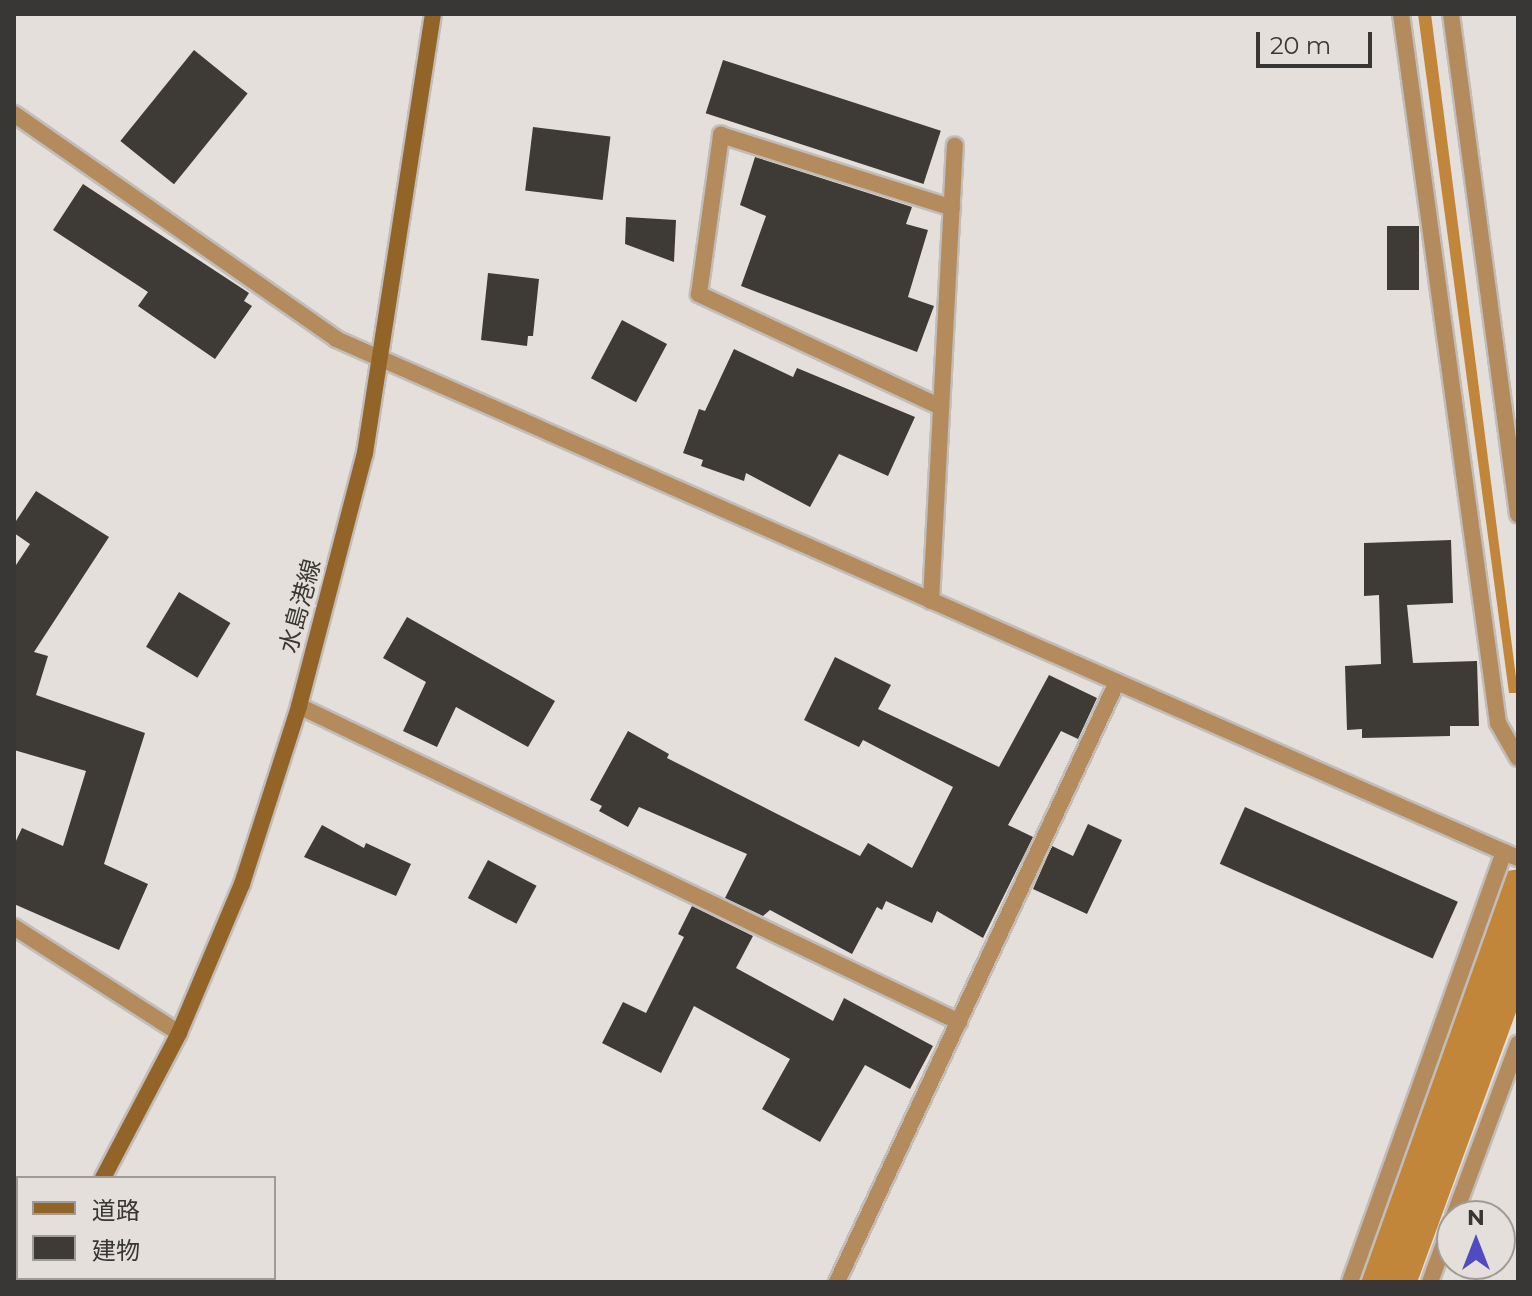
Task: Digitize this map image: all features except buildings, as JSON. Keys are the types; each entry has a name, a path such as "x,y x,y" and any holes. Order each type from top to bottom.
{"main road":[{"name":"水島港線","path":"104,1176 179,1033 242,884 299,706 365,453 433,14"}],"street":[{"path":"1401,14 1498,723 1518,758"},
{"path":"1451,14 1518,515"},
{"path":"14,114 336,339 1511,855 1350,1282"},
{"path":"941,407 699,294 721,135 952,208"},
{"path":"931,601 955,146"},
{"path":"837,1282 1117,682"},
{"path":"299,706 959,1022"},
{"path":"14,927 179,1033"},
{"path":"1460,1200 1518,1044"}],"shaded area":[{"path":"1418,14 1431,14 1518,693 1509,693"}],"waterway":[{"path":"1380,1282 1518,904"},
{"path":"1404,1282 1518,968"}]}
